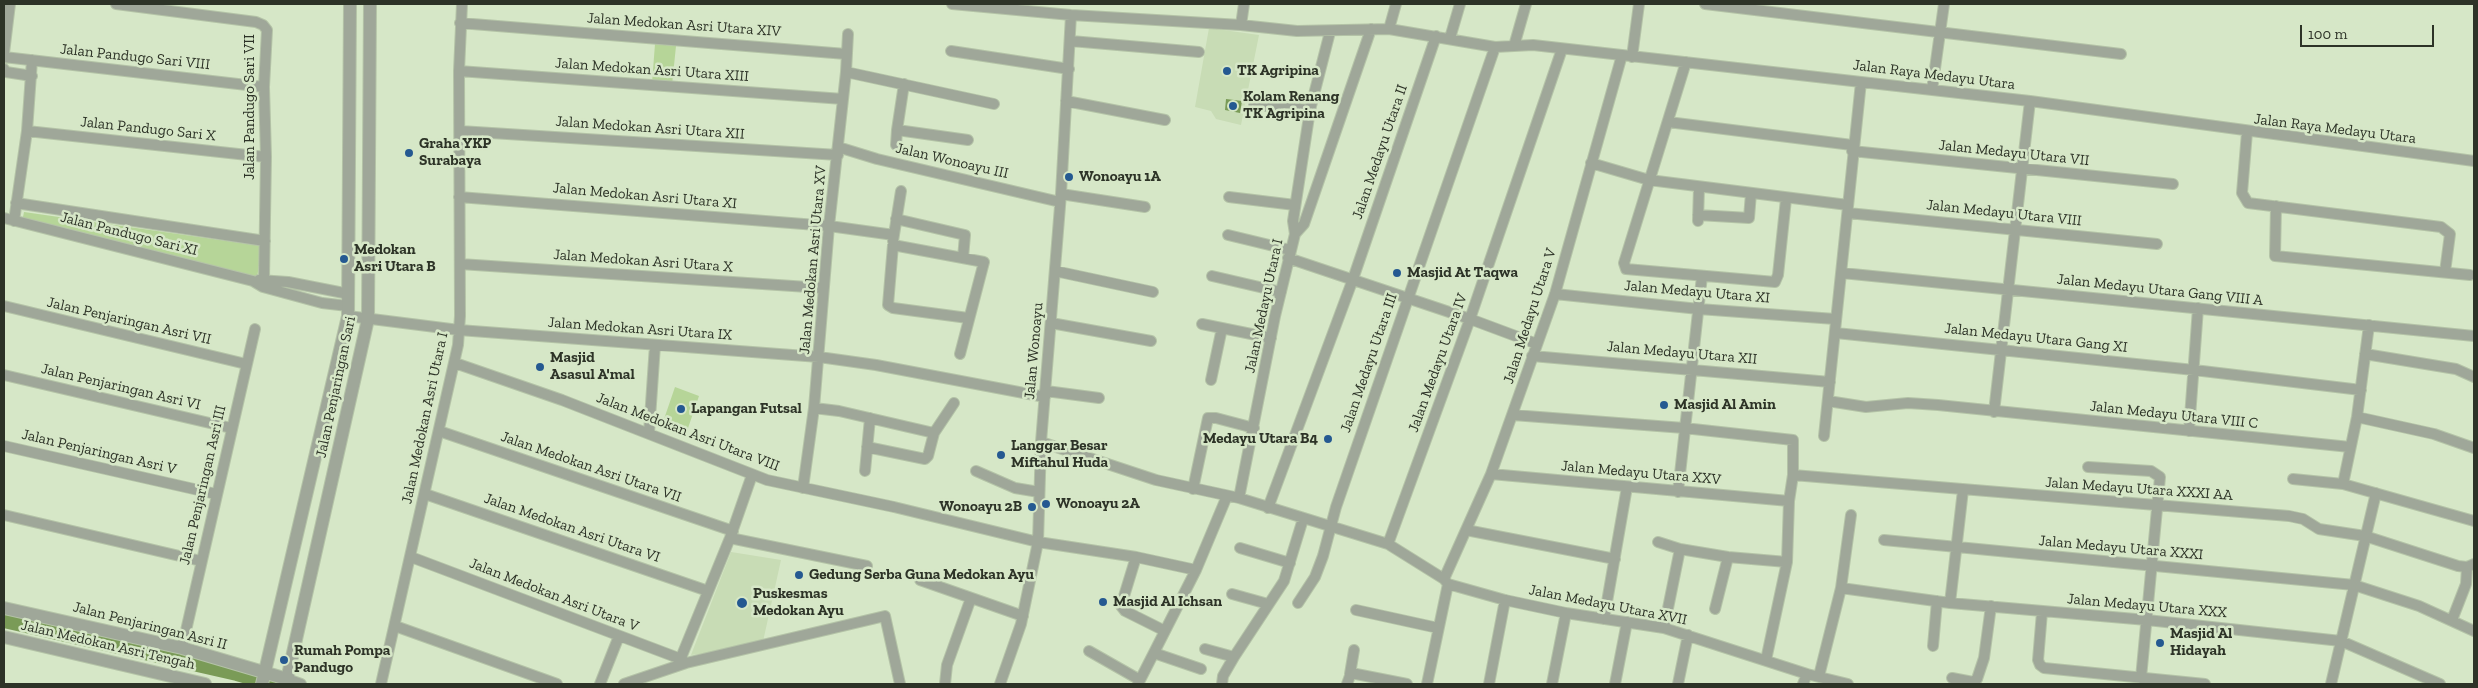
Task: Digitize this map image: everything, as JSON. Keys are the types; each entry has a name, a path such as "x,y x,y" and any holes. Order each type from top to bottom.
{"street":[{"path":"4,53 10,4"},
{"name":"Jalan Pandugo Sari VII","path":"116,4 262,25 267,30 264,86 266,157 264,283"},
{"name":"Jalan Penjaringan Sari","path":"264,677 348,305 350,4"},
{"name":"Jalan Penjaringan Sari","path":"286,682 368,319 370,4"},
{"name":"Jalan Medokan Asri Utara I","path":"381,684 454,363 459,330 460,23 462,4"},
{"name":"Jalan Raya Medayu Utara","path":"952,4 1071,16 1330,32 1389,28 1495,47 1533,45 1932,90 2474,161"},
{"path":"1240,25 1244,4"},
{"path":"1389,28 1396,4"},
{"path":"1450,38 1460,4"},
{"path":"1514,46 1526,4"},
{"name":"Jalan Medayu Utara V","path":"1427,684 1446,582 1514,415 1532,356 1555,294 1591,163 1627,56 1639,4"},
{"path":"1705,4 2121,54"},
{"path":"1932,90 1944,4"},
{"name":"Jalan Wonoayu","path":"1000,684 1022,616 1038,542 1041,442 1055,271 1071,41 1071,16"},
{"name":"Jalan Medokan Asri Utara XIV","path":"460,23 846,54"},
{"path":"1295,234 1304,224 1371,29"},
{"name":"Jalan Medayu Utara I","path":"1239,498 1271,338 1295,234 1293,220 1310,110 1330,32"},
{"name":"Jalan Medokan Asri Utara XV","path":"803,488 814,408 829,226 846,72 848,34"},
{"name":"Jalan Medayu Utara II","path":"1268,508 1353,278 1436,36"},
{"path":"1071,41 1199,52"},
{"name":"Jalan Medayu Utara III","path":"1298,603 1319,567 1330,527 1407,299 1495,47"},
{"name":"Jalan Medayu Utara IV","path":"1388,544 1470,319 1562,49"},
{"path":"951,52 1069,69"},
{"name":"Jalan Pandugo Sari VIII","path":"4,57 264,86"},
{"path":"14,221 26,131 32,60"},
{"path":"1686,62 1624,263 1626,269 1771,282 1778,279 1786,199"},
{"path":"4,69 6,72 32,76"},
{"name":"Jalan Medokan Asri Utara XIII","path":"460,71 843,99"},
{"path":"846,72 994,104"},
{"path":"1824,436 1836,333 1835,319 1842,273 1852,148 1860,82"},
{"path":"896,145 904,84"},
{"path":"1066,101 1165,120"},
{"path":"1994,412 2030,102"},
{"path":"1254,105 1310,110"},
{"name":"Jalan Medayu Utara VII","path":"1668,122 2021,169 2173,184"},
{"path":"897,128 968,140"},
{"name":"Jalan Pandugo Sari X","path":"26,131 266,157"},
{"name":"Jalan Medokan Asri Utara XII","path":"460,131 838,151"},
{"path":"2247,132 2243,198 2248,202 2441,227 2450,234 2445,272"},
{"name":"Jalan Wonoayu III","path":"838,151 1060,198 1145,207"},
{"name":"Jalan Medayu Utara VIII","path":"1591,163 1649,180 1751,193 1848,209 2157,244"},
{"path":"1700,187 1698,218 1749,218 1751,193"},
{"path":"901,190 893,240 887,296 888,305 893,308 968,318 960,354"},
{"name":"Jalan Medokan Asri Utara XI","path":"459,197 829,226 963,258 981,260 984,266 968,318"},
{"path":"1229,197 1295,205"},
{"name":"Jalan Pandugo Sari XI","path":"16,203 265,241"},
{"path":"2276,206 2275,256 2470,275"},
{"name":"Jalan Pandugo Sari XI","path":"4,218 264,283"},
{"path":"896,218 965,235 963,258"},
{"path":"1228,235 1289,254 1407,299 1470,319 1537,344"},
{"name":"Jalan Medokan Asri Utara X","path":"460,264 824,288"},
{"path":"1055,271 1153,292"},
{"name":"Jalan Medayu Utara Gang VIII A","path":"1842,273 2474,336"},
{"path":"1212,276 1281,292"},
{"path":"1678,492 1690,368 1702,276"},
{"name":"Jalan Medokan Asri Utara IX","path":"264,283 322,303 348,305 368,319 459,330 819,356 876,365 980,386 1099,398"},
{"name":"Jalan Medayu Utara XI","path":"1555,294 1699,309 1835,319"},
{"name":"Jalan Penjaringan Asri VII","path":"4,306 246,364"},
{"path":"2189,431 2198,308"},
{"path":"1051,324 1151,340"},
{"path":"1202,324 1271,338"},
{"path":"2343,484 2357,417 2369,325"},
{"path":"1211,380 1222,328"},
{"name":"Jalan Penjaringan Asri III","path":"182,648 255,329"},
{"name":"Jalan Medayu Utara Gang XI","path":"1836,333 2001,349 2361,390"},
{"path":"649,433 655,344"},
{"path":"2365,354 2456,369 2474,377"},
{"name":"Jalan Medayu Utara XII","path":"1532,356 1690,368 1830,382"},
{"name":"Jalan Medokan Asri Utara VIII","path":"454,363 649,433 767,480 858,499 1038,542 1136,557 1196,570"},
{"name":"Jalan Penjaringan Asri VI","path":"4,375 231,428"},
{"name":"Jalan Medayu Utara VIII C","path":"1828,400 1866,407 1908,403 2350,447"},
{"path":"867,447 922,460 928,456 934,433 954,403"},
{"path":"814,408 839,411 934,433"},
{"path":"1514,415 1790,438 1794,444 1793,475 1789,501 1787,562 1766,660"},
{"path":"2357,417 2434,434 2474,448"},
{"path":"865,471 870,418"},
{"path":"1193,489 1208,418 1216,418 1254,428"},
{"name":"Jalan Medokan Asri Utara VII","path":"439,431 731,534 867,566"},
{"path":"1041,442 1120,469 1193,489 1239,498 1388,544 1446,582"},
{"name":"Jalan Penjaringan Asri V","path":"4,446 216,494"},
{"path":"2088,467 2156,473 2160,477 2140,678"},
{"path":"976,471 1015,488 1039,492"},
{"name":"Jalan Medayu Utara XXV","path":"1490,474 1789,501"},
{"path":"681,663 752,475"},
{"name":"Jalan Medayu Utara XXXI AA","path":"1793,475 2290,516 2303,519 2319,529 2365,536 2471,566"},
{"path":"2293,479 2343,484 2474,521"},
{"path":"1604,619 1627,486"},
{"path":"1950,603 1963,490"},
{"path":"2331,684 2376,493"},
{"name":"Jalan Medokan Asri Utara VI","path":"425,494 708,591"},
{"path":"1089,651 1139,682 1196,570 1227,496"},
{"path":"4,515 201,561"},
{"path":"1819,676 1841,588 1851,515"},
{"path":"1222,684 1223,676 1284,581 1303,519"},
{"path":"1466,530 1615,559"},
{"name":"Jalan Medayu Utara XXXI","path":"1884,540 2354,585 2419,606 2474,631"},
{"path":"1658,542 1680,549 1728,557 1787,562"},
{"path":"1240,548 1290,563"},
{"path":"1664,628 1680,549"},
{"name":"Jalan Medokan Asri Utara V","path":"411,557 619,636 681,663"},
{"path":"1136,557 1121,606 1125,611 1165,631"},
{"path":"1714,609 1728,557"},
{"path":"2452,620 2471,566"},
{"path":"920,580 1022,616"},
{"name":"Jalan Medayu Utara XVII","path":"1446,582 1505,600 1566,613 1664,628 1807,674 1848,684"},
{"name":"Jalan Medayu Utara XXX","path":"1841,588 1950,603 2147,620 2341,641 2440,684"},
{"path":"1232,594 1268,604"},
{"path":"945,684 947,665 971,598"},
{"path":"1489,684 1505,600"},
{"path":"1932,646 1937,601"},
{"path":"1952,678 1973,682 1977,679 1984,658 1991,606"},
{"name":"Jalan Penjaringan Asri II","path":"4,608 182,648 264,677 286,682"},
{"path":"1356,610 1438,628"},
{"path":"2042,612 2040,665 2050,670 2205,684"},
{"path":"1552,684 1566,613"},
{"path":"624,684 681,663 885,616 900,684"},
{"path":"1615,684 1627,622"},
{"path":"395,626 557,684"},
{"path":"1678,684 1688,635"},
{"path":"600,684 619,636"},
{"name":"Jalan Medokan Asri Tengah","path":"4,637 169,680 205,684"},
{"path":"1205,649 1234,658"},
{"path":"1347,684 1354,650"},
{"path":"1154,653 1202,668"},
{"path":"1350,674 1407,684"},
{"path":"1804,684 1807,674"},
{"path":"286,682 301,684"}],"shaded area":[{"name":"TK Agripina","path":"1209,28 1259,35 1241,125 1216,119 1211,111 1195,107"},
{"path":"655,44 676,46 672,85 652,83"},
{"name":"Kolam Renang TK Agripina","path":"1226,99 1242,101 1240,113 1225,110"},
{"path":"24,212 262,246 257,278 22,222"},
{"name":"Lapangan Futsal","path":"675,387 699,396 687,431 663,422"},
{"name":"Puskesmas Medokan Ayu","path":"731,552 781,560 762,646 691,655"}],"waterway":[{"path":"4,620 237,673 275,684"}],"place":[{"name":"TK Agripina","path":"1227,71"},
{"name":"Kolam Renang TK Agripina","path":"1233,106"},
{"name":"Graha YKP Surabaya","path":"409,153"},
{"name":"Wonoayu 1A","path":"1069,177"},
{"name":"Medokan Asri Utara B","path":"344,259"},
{"name":"Masjid At Taqwa","path":"1397,273"},
{"name":"Masjid Asasul A'mal","path":"540,367"},
{"name":"Masjid Al Amin","path":"1664,405"},
{"name":"Lapangan Futsal","path":"681,409"},
{"name":"Medayu Utara B4","path":"1328,439"},
{"name":"Langgar Besar Miftahul Huda","path":"1001,455"},
{"name":"Wonoayu 2A","path":"1046,504"},
{"name":"Wonoayu 2B","path":"1032,507"},
{"name":"Gedung Serba Guna Medokan Ayu","path":"799,575"},
{"name":"Masjid Al Ichsan","path":"1103,602"},
{"name":"Puskesmas Medokan Ayu","path":"742,603"},
{"name":"Masjid Al Hidayah","path":"2160,643"},
{"name":"Rumah Pompa Pandugo","path":"284,660"}]}
